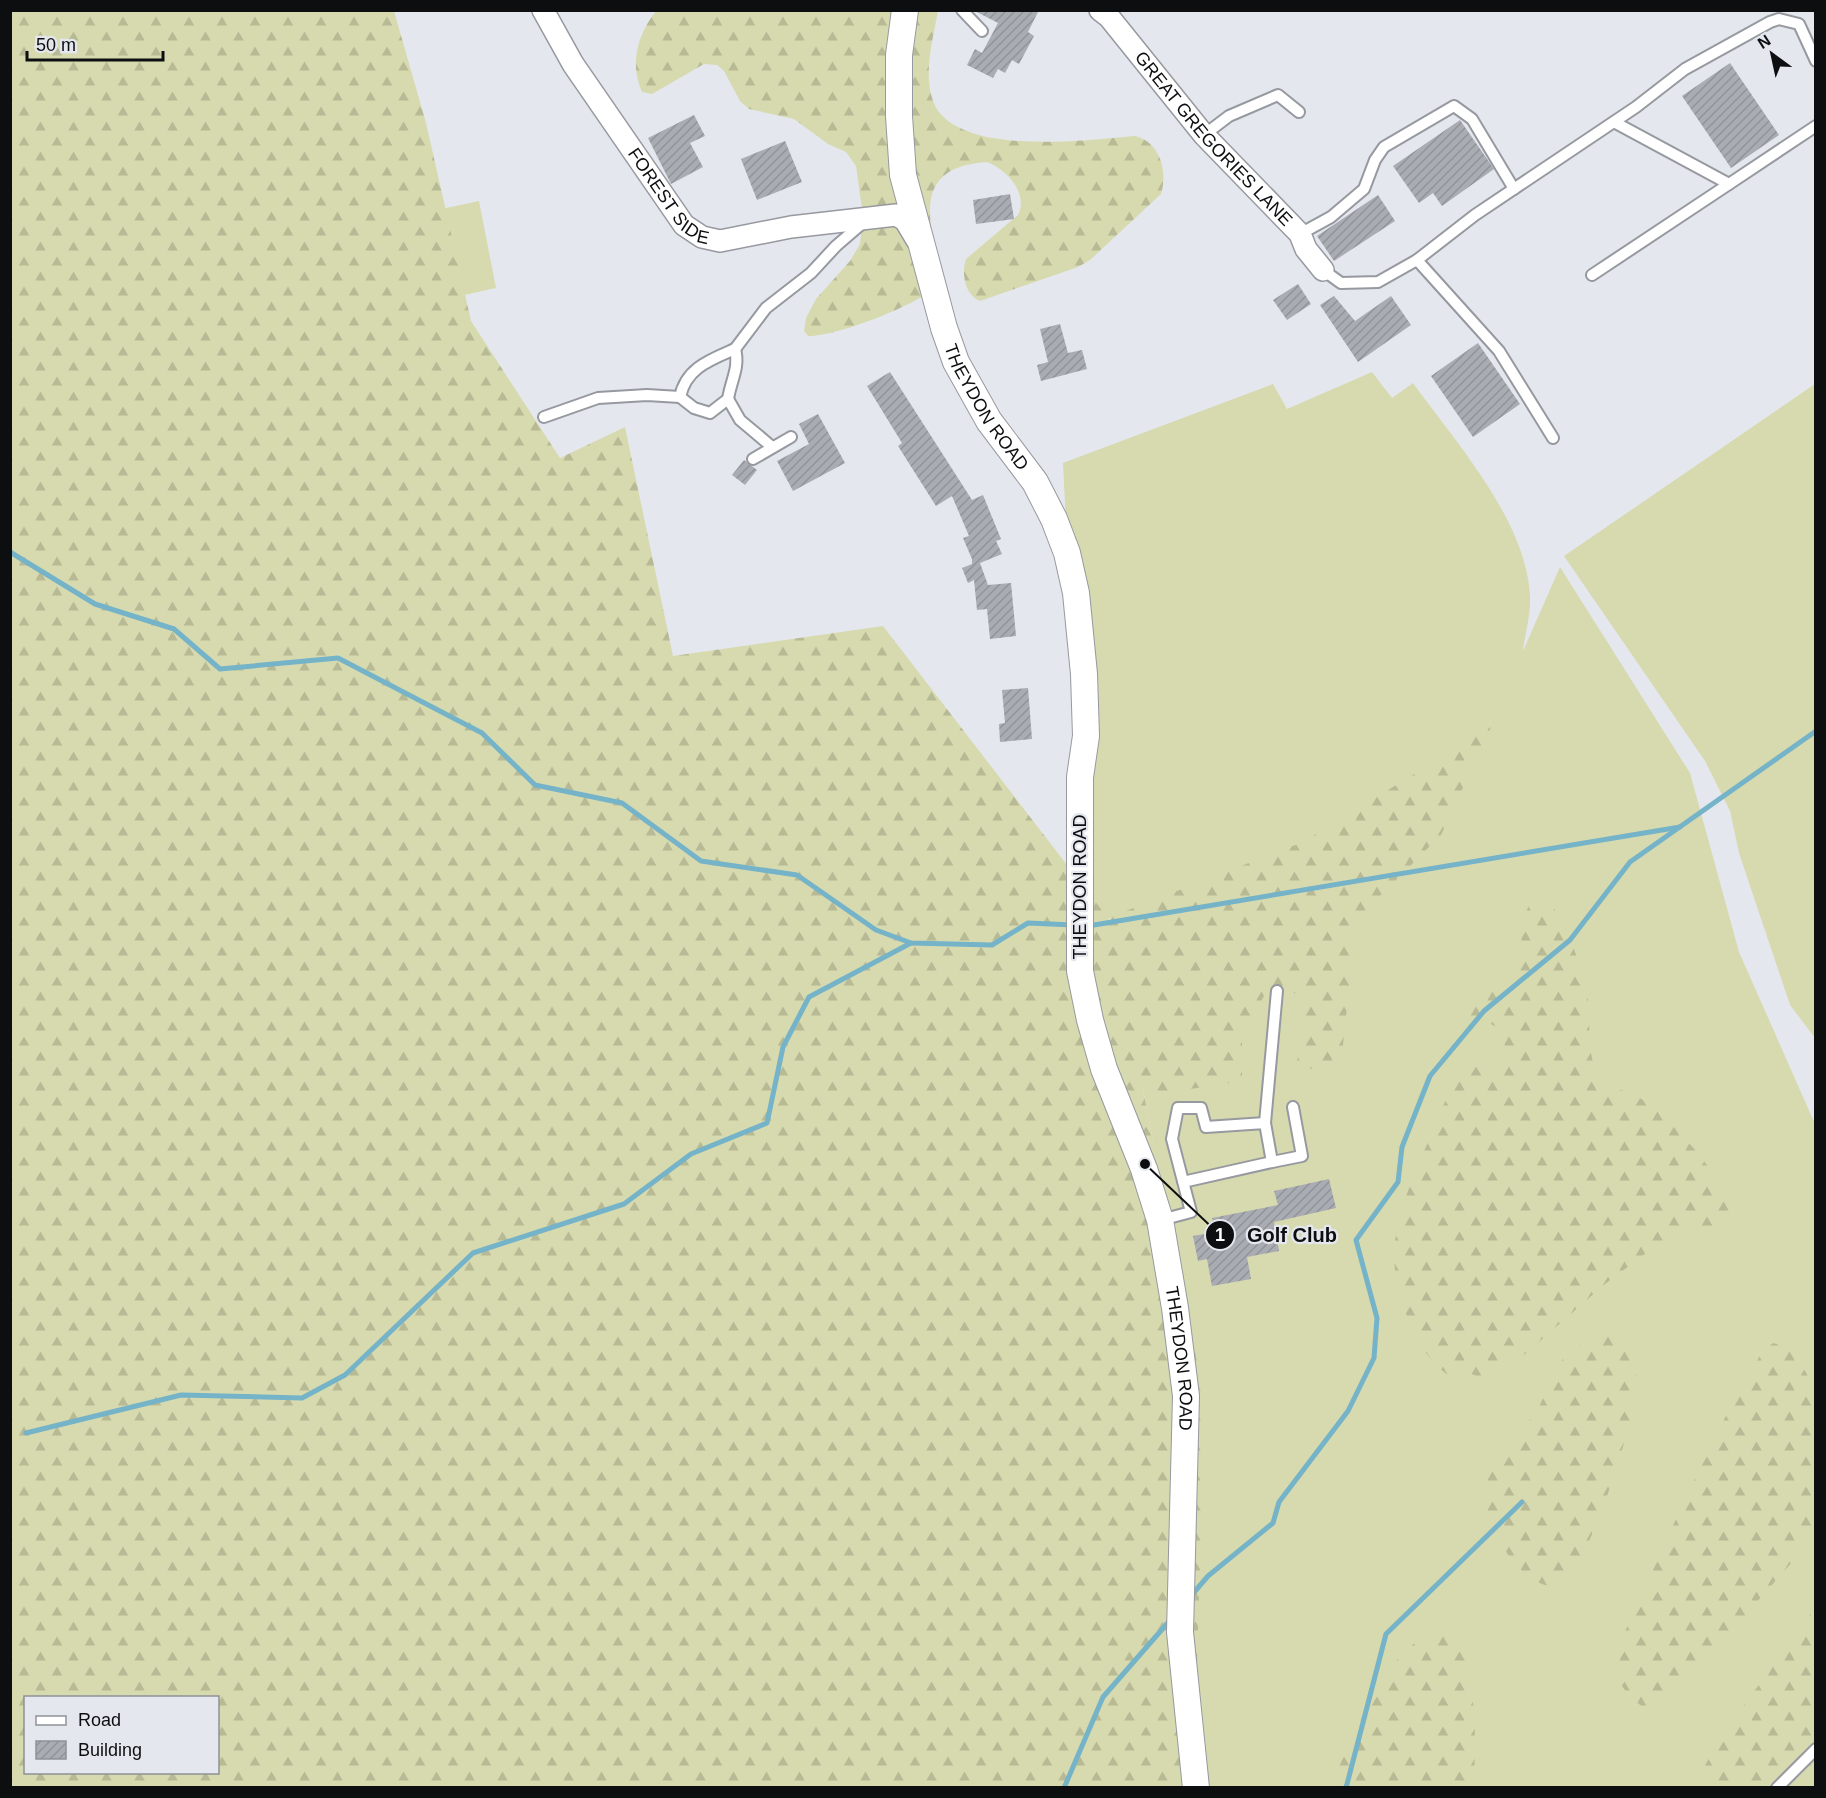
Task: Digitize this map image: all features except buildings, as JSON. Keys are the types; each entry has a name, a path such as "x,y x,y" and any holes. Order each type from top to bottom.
{"street":[{"name":"FOREST SIDE","path":"543,10 573,64 684,225 702,237 720,241 791,227 896,215 905,220 926,253"},
{"name":"THEYDON ROAD","path":"905,10 899,55 899,116 903,175 926,253 944,328 956,363 989,421 1035,482 1054,519 1067,553 1076,593 1086,726 1080,777 1080,971 1104,1070 1144,1169 1160,1220 1186,1396 1180,1632 1196,1788"},
{"name":"GREAT GREGORIES LANE","path":"1100,10 1109,17 1204,135 1300,234 1306,249 1323,270"}],"lane":[{"path":"962,10 982,32"},
{"path":"1323,270 1341,283 1378,282 1417,260 1514,189 1614,122 1685,69 1779,19 1799,24 1815,61"},
{"path":"1204,135 1229,116 1278,94 1299,111"},
{"path":"1300,234 1331,217 1364,189 1375,160 1384,147 1454,106 1472,119 1514,189"},
{"path":"1614,122 1729,184"},
{"path":"1592,275 1815,126"},
{"path":"680,397 683,383 694,370 735,349 766,308 811,273 836,246 868,218"},
{"path":"1417,260 1499,351 1553,438"},
{"path":"735,349 739,362 731,382 728,399 740,420 771,446"},
{"path":"544,417 598,398 647,395 680,397 693,408 710,413 728,399"},
{"path":"753,459 771,446 791,437"},
{"path":"1272,1162 1265,1123 1277,991"},
{"path":"1183,1182 1302,1156 1293,1107"},
{"path":"1160,1220 1191,1212 1172,1139 1178,1108 1201,1108 1206,1127 1265,1123"},
{"path":"1777,1788 1815,1749"}],"green space":[{"path":"11,11 394,11 426,123 471,321 560,458 625,427 673,656 883,626 1111,922 1110,917 1303,842 1491,727 1441,835 1356,920 1341,1064 1296,1071 1306,992 1264,996 1242,1033 1242,1081 1146,1096 1142,1085 1205,1402 1195,1727 1201,1773 1210,1770 1217,1772 1226,1787 11,1788"},
{"path":"656,11 938,11 930,56 929,79 933,101 946,119 967,131 994,138 1056,142 1135,136 1144,139 1151,144 1160,159 1163,176 1161,194 1090,260 1078,267 980,301 971,294 964,277 966,259 1018,215 1021,207 1020,198 1014,183 994,165 987,162 963,166 946,174 936,185 931,199 932,233 941,272 931,290 905,306 852,327 808,336 804,331 806,318 816,299 850,261 860,244 863,216 856,166 846,152 828,144 794,119 749,109 740,101 724,71 717,65 704,64 652,94 642,92 636,70 637,49 644,29"},
{"path":"479,201 496,288 455,297 437,210"},
{"path":"1372,372 1392,398 1413,383 1468,457 1503,511 1526,568 1530,596 1523,651 1560,567 1690,773 1739,952 1815,1124 1815,1787 1063,1787 1167,1214 1110,918 1086,926 1063,463 1273,384 1287,409"},
{"path":"1815,384 1815,1038 1790,1005 1739,853 1730,811 1705,761 1564,556"},
{"path":"1542,897 1550,903 1564,926 1581,971 1587,994 1592,1056 1598,1075 1610,1086 1637,1096 1681,1134 1722,1187 1732,1220 1727,1226 1686,1229 1654,1247 1605,1284 1525,1354 1491,1377 1482,1378 1461,1370 1450,1376 1437,1366 1425,1351 1407,1316 1396,1276 1394,1258 1397,1228 1413,1178 1452,1089 1469,1069 1495,1064 1505,1059 1504,1031 1491,1024 1466,1020 1464,1016 1473,1004 1490,991 1514,991 1519,969 1524,919 1533,899"},
{"path":"1611,1334 1627,1347 1634,1361 1637,1376 1634,1401 1620,1458 1597,1522 1572,1572 1560,1584 1544,1585 1526,1574 1505,1551 1490,1517 1486,1502 1486,1488 1493,1467 1538,1408 1551,1376 1561,1361 1585,1342"},
{"path":"1773,1343 1787,1347 1795,1354 1815,1388 1815,1536 1687,1681 1660,1705 1647,1710 1631,1697 1623,1687 1618,1675 1618,1659 1623,1637 1714,1439 1761,1354"},
{"path":"1815,1608 1815,1787 1692,1788 1723,1734"},
{"path":"1447,1632 1459,1637 1469,1673 1475,1731 1473,1787 1330,1787 1368,1706 1393,1665 1406,1650 1420,1640"}],"waterway":[{"path":"10,552 95,604 174,629 220,669 338,658 482,733 535,785 622,803 701,861 797,875 876,930 911,943 992,945 1028,923 1073,925"},
{"path":"1190,1597 1208,1576 1273,1523 1279,1502 1348,1411 1374,1358 1377,1318 1356,1240 1398,1182 1402,1147 1430,1076 1484,1011 1570,940 1630,862 1816,731"},
{"path":"1088,926 1680,827"},
{"path":"26,1433 181,1395 302,1398 345,1375 473,1253 624,1204 691,1154 767,1123 783,1047 809,997 911,943"},
{"path":"1346,1788 1386,1634 1522,1502"},
{"path":"1064,1788 1103,1697 1172,1618"}],"place":[{"name":"Golf Club","path":"1145,1164"}]}
